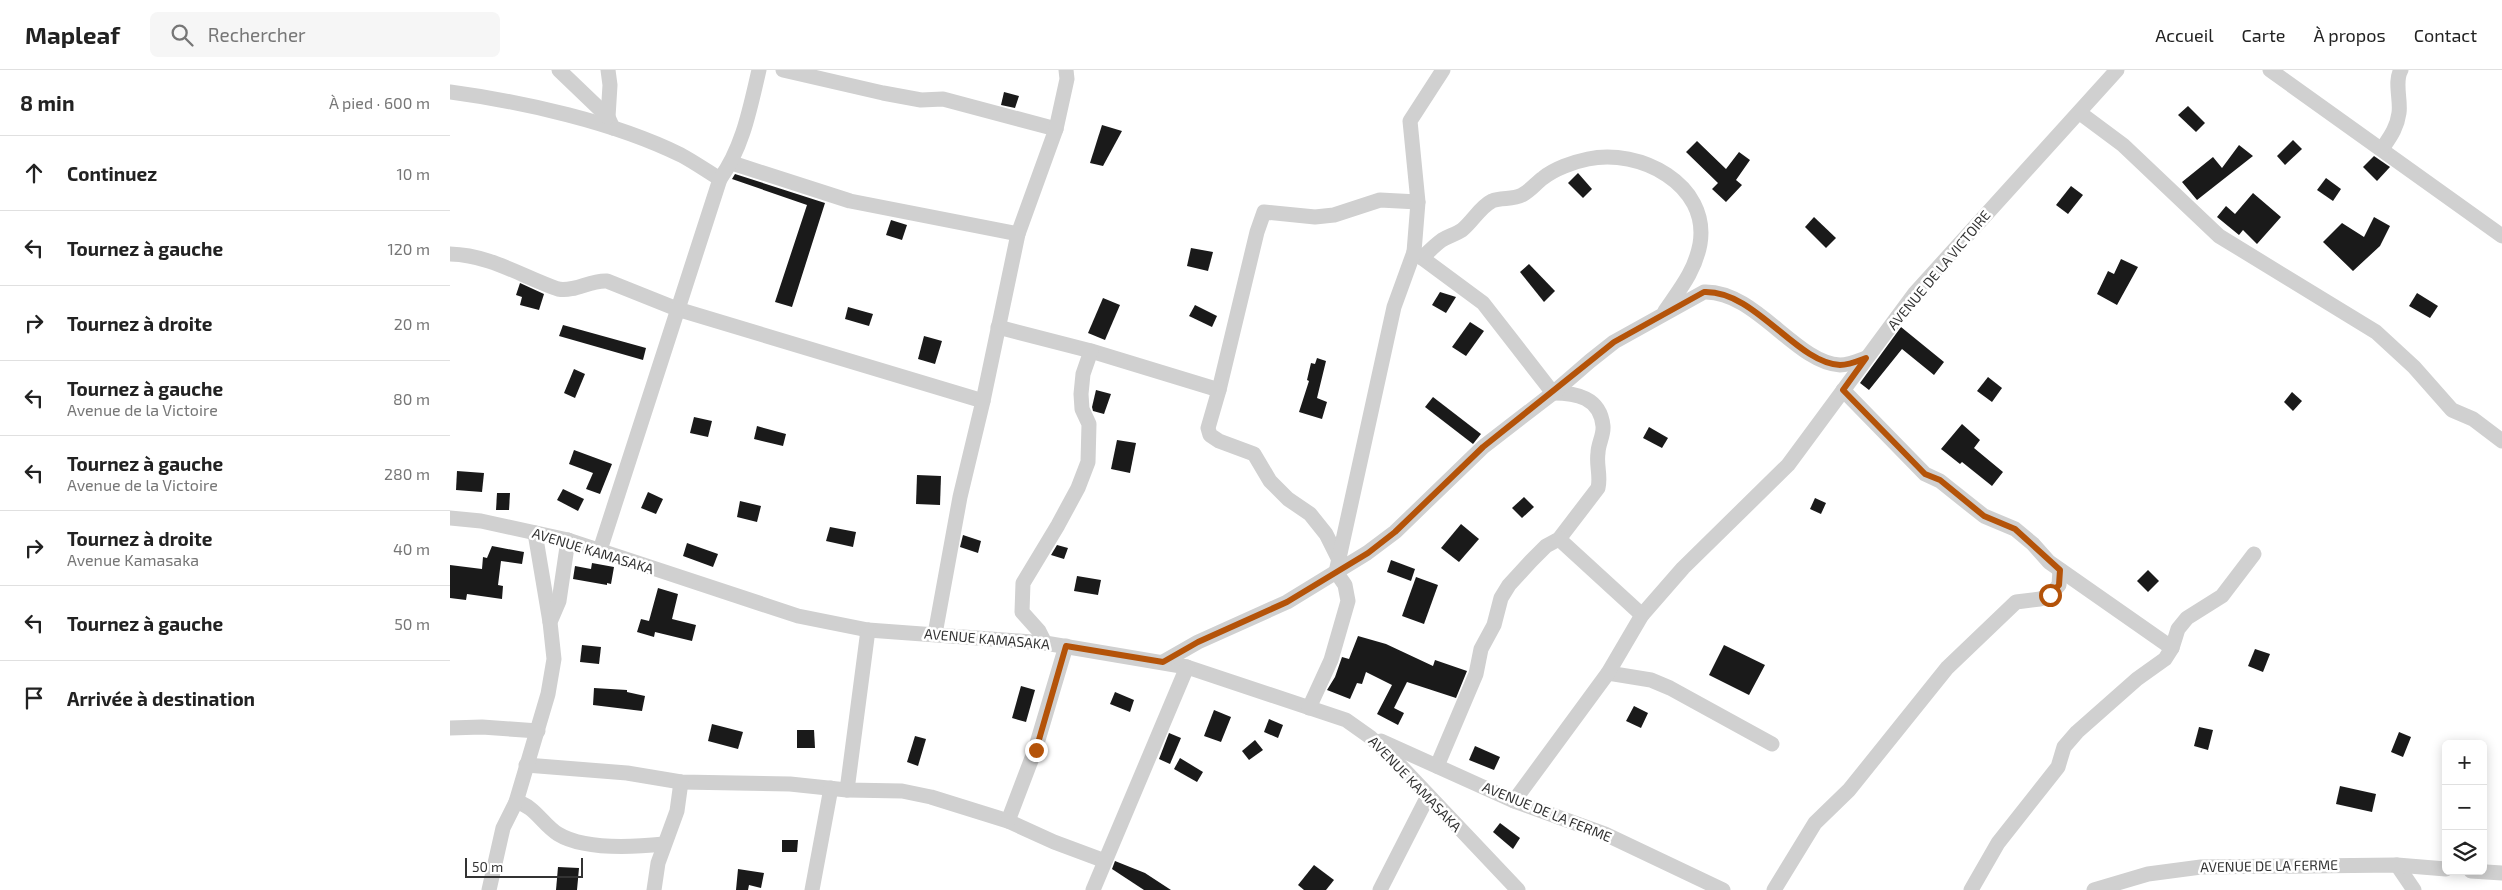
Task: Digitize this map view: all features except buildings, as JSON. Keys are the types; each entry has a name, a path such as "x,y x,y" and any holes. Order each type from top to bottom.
{"street":[{"path":"559,70 611,123"},
{"path":"608,70 611,123"},
{"path":"600,550 720,179 732,163 745,130 759,70"},
{"path":"783,70 921,100 943,99 1056,129"},
{"path":"935,634 960,497 983,401 1018,234 1056,129 1067,80 1066,70"},
{"path":"1338,566 1394,307 1418,255 1418,202 1410,121 1443,70"},
{"name":"AVENUE DE LA VICTOIRE","path":"1514,800 1608,673 1642,615 1683,568 1788,466 1915,293 2118,70"},
{"path":"2270,70 2502,236"},
{"path":"2382,149 2395,131 2400,112 2398,78 2401,70"},
{"path":"450,92 492,98 611,123 676,152 720,179"},
{"path":"2080,113 2123,146 2218,236 2376,332 2414,367 2452,410 2473,419 2502,441"},
{"path":"1418,255 1461,231 1484,207 1494,200 1522,196 1544,176 1569,165 1588,159 1606,157 1648,164 1679,183 1690,194 1698,218 1700,242 1693,271 1663,314"},
{"path":"732,163 850,201 1018,234"},
{"path":"1308,708 1331,660 1348,601 1338,566 1326,534 1310,514 1288,499 1270,480 1254,454 1219,441 1210,435 1208,428 1257,232 1264,212 1315,217 1334,215 1380,200 1418,202"},
{"path":"450,254 470,254 489,260 558,290 568,291 600,281 607,281 677,309 983,401"},
{"path":"1418,255 1483,303 1553,393"},
{"path":"1163,662 1198,642 1287,602 1338,566 1368,553 1395,532 1468,459 1553,393 1614,342 1704,292 1712,291 1739,302 1756,312 1797,344 1829,363 1841,365 1866,358"},
{"path":"998,327 1091,351 1219,390"},
{"path":"1045,643 1039,631 1022,612 1023,583 1066,510 1088,462 1089,424 1082,409 1081,394 1083,374 1091,351"},
{"path":"1843,390 1925,474 1940,480 1984,516 2015,529 2060,570 2172,648"},
{"path":"1437,766 1476,674 1481,649 1494,625 1501,598 1509,585 1531,561 1546,546 1559,538 1598,488 1600,480 1597,462 1603,426 1593,404 1586,398 1574,393 1553,393"},
{"name":"AVENUE KAMASAKA","path":"450,518 481,521 568,540 775,609 868,630 1045,643 1163,662 1186,667 1346,720 1370,737 1518,890"},
{"path":"489,890 503,828 516,802 538,731 552,676 553,640 535,532"},
{"path":"1559,538 1642,615"},
{"path":"550,622 561,592 568,540"},
{"path":"1971,890 1998,843 2058,767 2064,748 2073,737 2137,679 2165,659 2172,648 2178,629 2187,618 2222,596 2254,554"},
{"path":"1774,890 1815,823 1849,790 1947,668 2016,602 2040,599 2050,595 2059,585 2060,570"},
{"path":"847,790 868,630"},
{"path":"1008,821 1036,750 1066,646"},
{"path":"1093,890 1186,667"},
{"path":"1608,673 1652,680 1772,744"},
{"path":"450,728 482,727 538,731"},
{"name":"AVENUE DE LA FERME","path":"1370,737 1514,800 1605,834 1723,890"},
{"path":"526,765 627,773 680,782 790,784 847,790 902,791 931,797 1008,821 1054,842 1105,861"},
{"path":"654,890 664,844 677,811 680,782"},
{"path":"812,890 831,788"},
{"path":"1380,890 1428,796"},
{"path":"516,802 532,811 558,834 570,839 633,848 664,844"},
{"path":"2397,865 2414,890"},
{"name":"AVENUE DE LA FERME","path":"2094,890 2148,874 2201,867 2397,865 2442,869"},
{"path":"2487,872 2502,873"}],"route":[{"path":"1036,750 1066,646 1163,662 1198,642 1287,602 1368,553 1395,532 1461,466 1614,342 1690,298 1704,292 1712,291 1719,293 1739,302 1756,312 1797,344 1829,363 1841,365 1866,358 1843,390 1925,474 1940,480 1984,516 2015,529 2060,570 2059,585 2050,595"}]}
